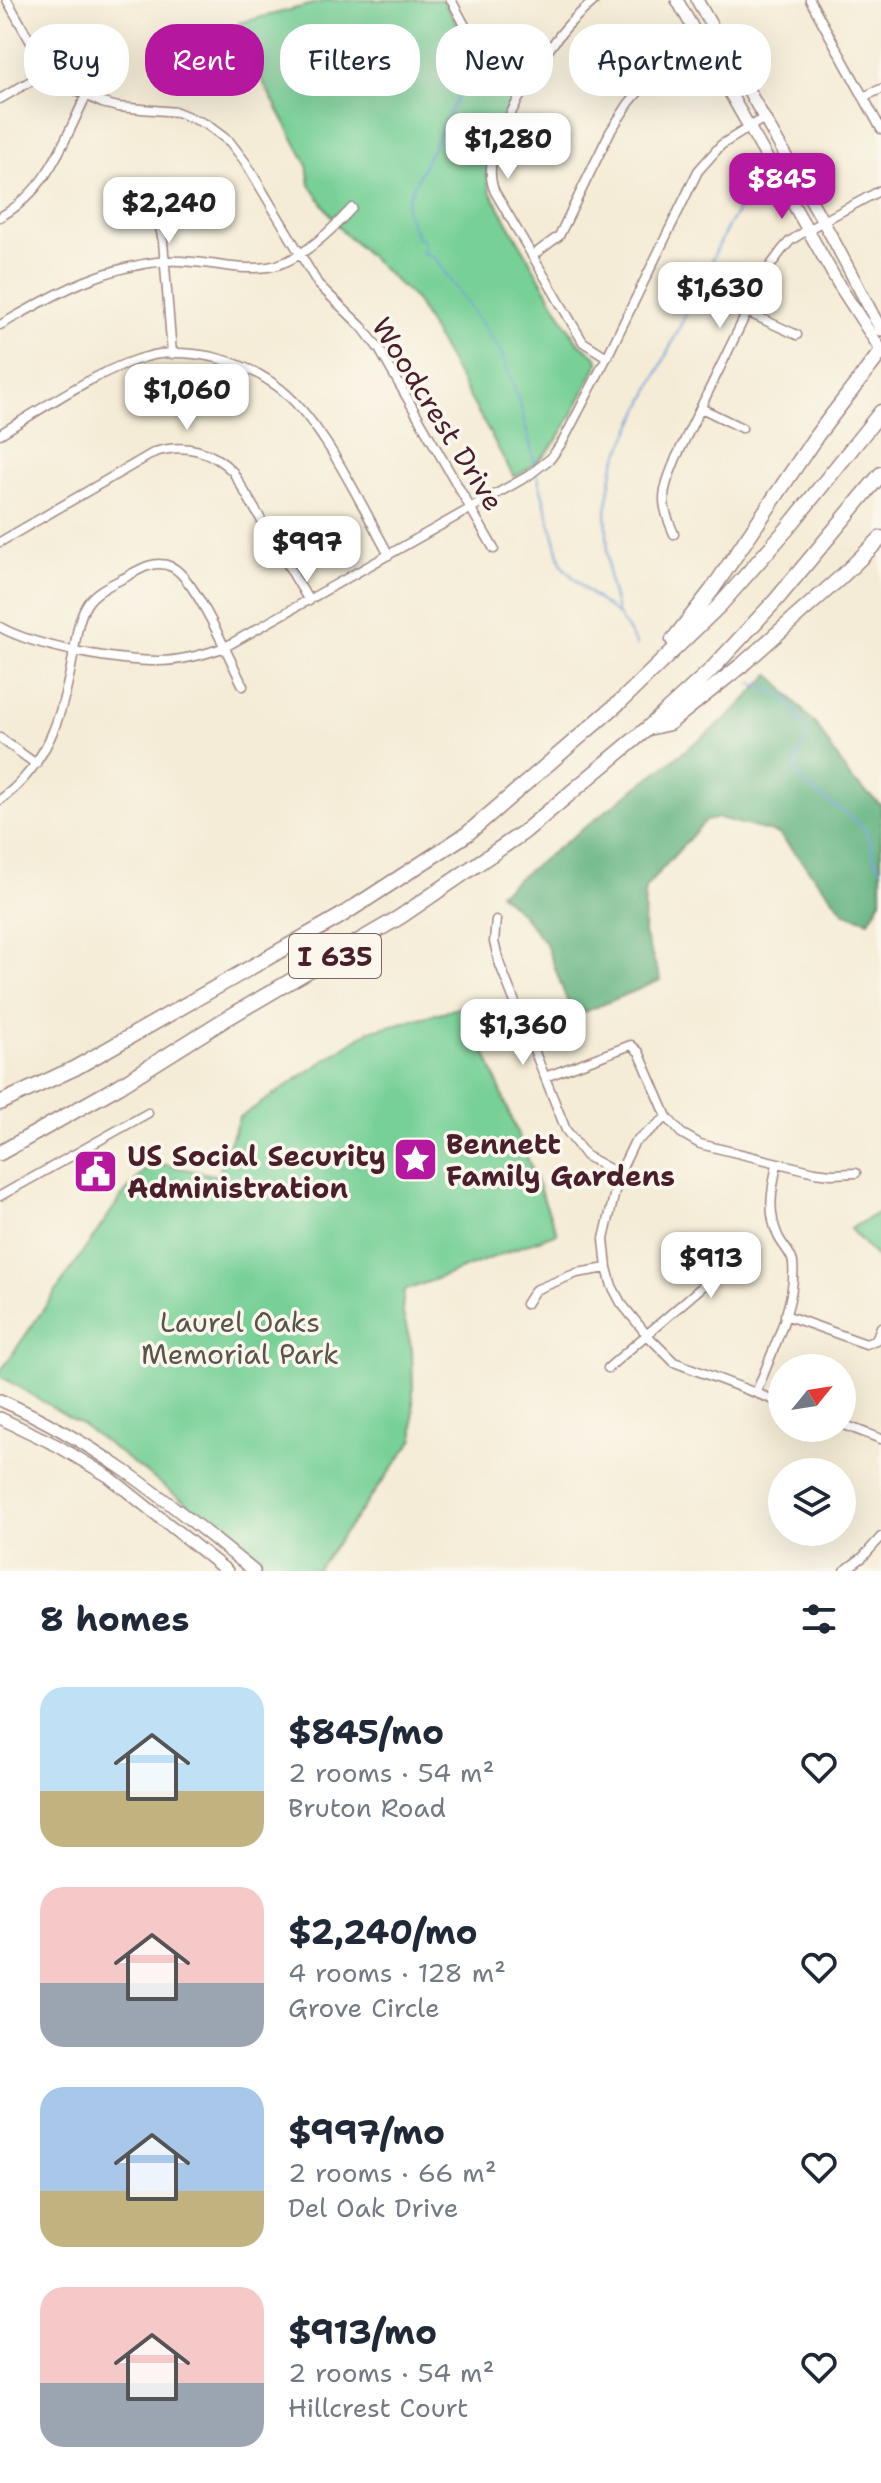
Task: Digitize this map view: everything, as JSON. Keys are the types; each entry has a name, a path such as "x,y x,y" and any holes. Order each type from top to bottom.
{"highway":[{"path":"566,748 653,663 696,613 787,477 881,351"},
{"name":"I 635","path":"0,1103 75,1068 384,889 467,834 658,667 720,605 787,529 881,412"},
{"name":"I 635","path":"0,1153 173,1054 224,1020 441,891 565,800 648,728 742,638 810,562 881,474"},
{"path":"648,728 669,723 743,664 881,538"},
{"path":"0,1163 119,1086"}],"main road":[{"path":"677,0 691,24"},
{"path":"697,0 711,24"},
{"path":"731,96 839,285 881,351"},
{"path":"752,96 881,330"},
{"path":"0,1400 66,1432 117,1463 249,1570"},
{"path":"0,1418 58,1446 108,1476 227,1571"},
{"path":"58,1446 66,1432"}],"street":[{"name":"Woodcrest Drive","path":"7,0 24,30"},
{"path":"451,0 494,76 520,97"},
{"path":"595,0 571,22 552,46 520,97 499,143 491,174 495,192 583,342 607,357"},
{"path":"810,0 881,129"},
{"path":"0,99 24,85"},
{"path":"863,97 881,89"},
{"name":"Woodcrest Drive","path":"86,96 118,107 168,110 206,124 230,142 246,163 318,284 362,327 379,349 494,549"},
{"path":"0,217 26,200 41,184 86,96"},
{"path":"532,256 559,236 610,132 635,96"},
{"path":"0,627 28,640 124,659 158,661 198,656 225,647 528,476 546,463 563,441 698,171 721,145 764,118"},
{"path":"674,534 663,508 664,489 768,269 790,241 881,190"},
{"path":"146,202 159,224 166,261 172,354"},
{"path":"0,325 87,279 131,267 166,261 269,267 320,240 352,208"},
{"path":"747,312 797,335"},
{"path":"0,434 109,371 147,356 200,355 229,361 276,385 305,413 389,555"},
{"path":"701,408 742,428"},
{"path":"0,542 155,452 170,448 193,448 222,461 233,472 309,601"},
{"path":"0,800 24,780 57,726 79,621 87,604 97,593 150,564 170,566 186,577 243,686"},
{"path":"0,738 36,764"},
{"path":"496,920 494,942 500,965 574,1143 587,1157 619,1174"},
{"path":"545,1077 631,1045 639,1052 667,1117 681,1133 700,1144 777,1164 831,1174 856,1173"},
{"path":"0,1196 148,1113"},
{"path":"667,1117 634,1143 619,1174 604,1239 612,1286 621,1303 647,1335 674,1362 768,1398"},
{"path":"756,1393 789,1303 793,1260 778,1236 771,1213 777,1164"},
{"path":"608,1368 703,1286 704,1279 694,1261 688,1240"},
{"path":"526,1304 535,1290 577,1273 607,1268"},
{"path":"785,1315 866,1344 876,1340 881,1327"},
{"path":"856,1429 881,1439"},
{"path":"844,1571 863,1557 881,1537"}],"green space":[{"path":"329,0 443,0 457,24 436,24 436,96 509,96 511,101 488,157 491,193 566,324 578,342 597,357 598,363 565,428 543,457 529,468 514,477 415,299 341,230 310,185 307,164 264,84 264,24 239,23"},
{"path":"770,674 817,726 851,779 881,805 881,900 869,921 845,913 779,834 719,818 705,821 645,888 644,934 661,980 573,1017 546,944 521,913 499,893 730,716"},
{"name":"Laurel Oaks Memorial Park","path":"467,1006 557,1233 404,1291 402,1310 412,1350 414,1439 316,1571 277,1571 82,1425 0,1376 0,1372 122,1196 152,1162 218,1176 239,1118 369,1031"},
{"path":"881,1211 881,1262 850,1229"}],"waterway":[{"path":"458,96 408,198 406,211 418,238 424,241 423,253 434,257 500,350 520,404 536,468"},
{"path":"637,645 618,615 609,579 606,511 614,464 729,224 764,172"},
{"path":"537,474 562,566 618,615"},
{"path":"751,683 782,696 793,707 809,736 798,757 798,774 813,791 863,828 881,868"}],"place":[{"name":"Bennett Family Gardens","path":"415,1160"},
{"name":"US Social Security Administration","path":"96,1172"}]}
